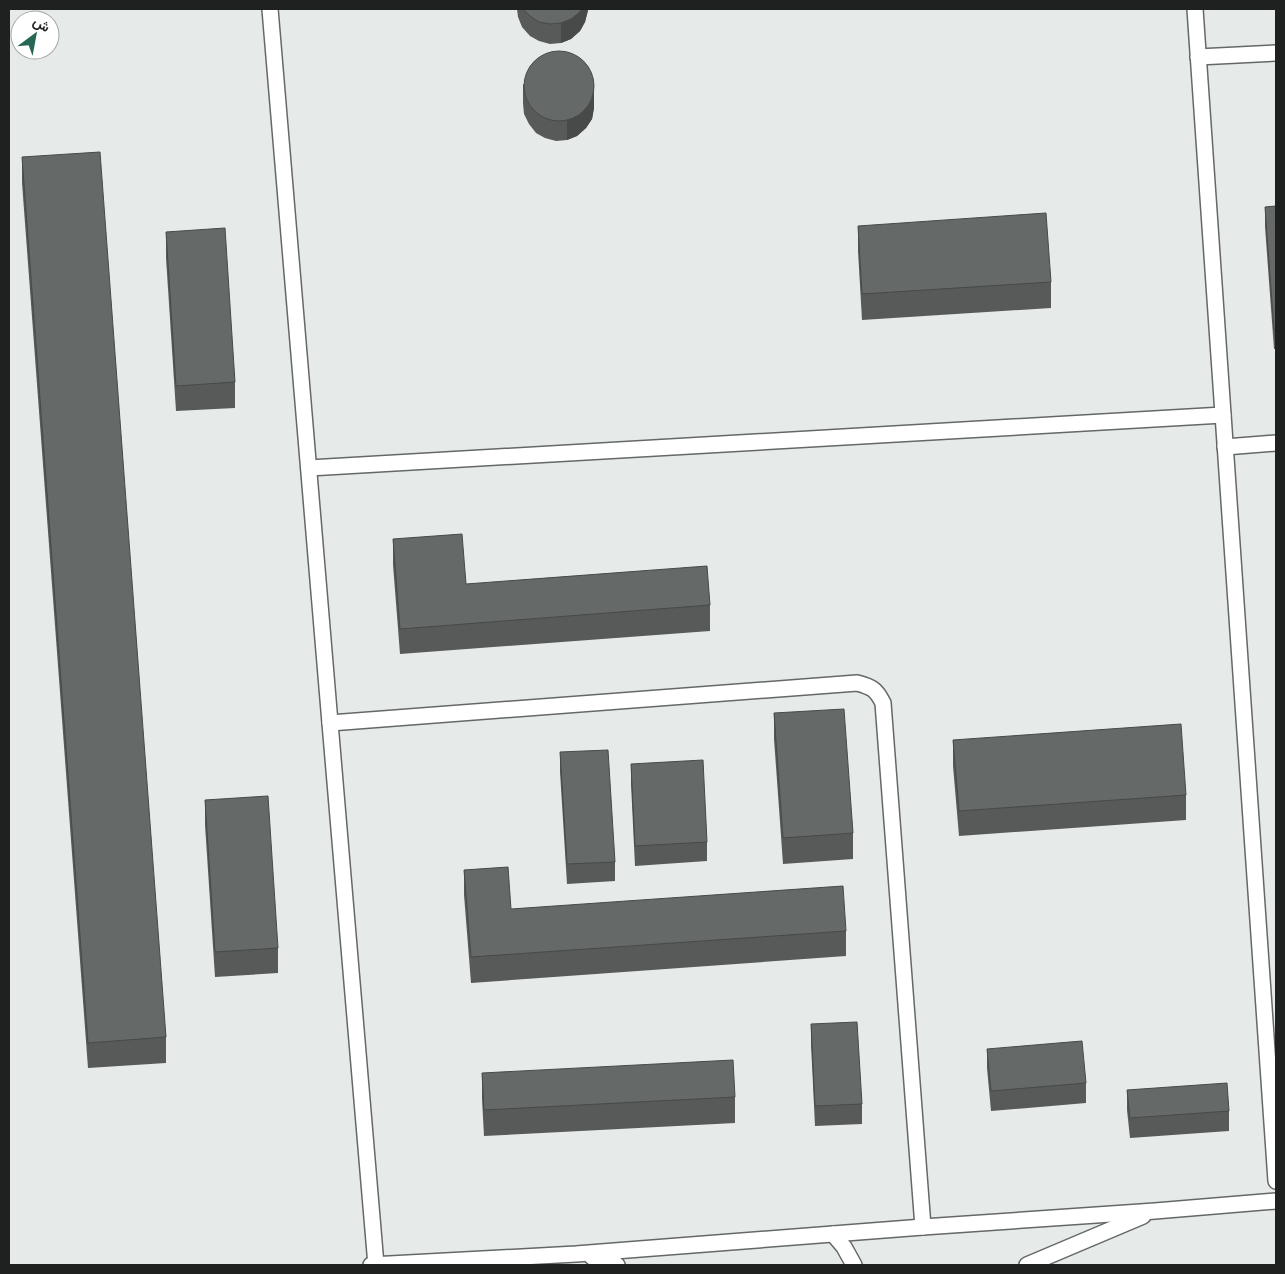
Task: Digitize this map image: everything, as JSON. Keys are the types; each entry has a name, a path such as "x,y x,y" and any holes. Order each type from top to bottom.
{"lane":[{"path":"270,9 376,1265"},
{"path":"1195,9 1276,1181"},
{"path":"1198,57 1276,53"},
{"path":"309,468 1223,415"},
{"path":"1225,447 1276,443"},
{"path":"330,724 857,683 870,687 879,695 883,704 923,1227"},
{"path":"370,1265 576,1254 1276,1202"},
{"path":"1027,1265 1155,1211"},
{"path":"833,1234 844,1247 854,1265"},
{"path":"576,1254 606,1259 617,1265"}],"building":[{"path":"523,9 581,9 571,19 561,23 550,24 539,22"},
{"path":"559,51 572,54 584,61 591,73 594,86 591,99 584,111 572,118 559,121 546,118 534,111 527,99 524,86 527,73 534,61 546,54"},
{"path":"100,152 166,1037 88,1043 22,157"},
{"path":"1276,206 1276,330 1274,330 1265,207"},
{"path":"1046,213 1051,282 862,294 858,226"},
{"path":"225,228 235,382 176,386 166,232"},
{"path":"462,534 466,584 707,566 710,605 400,629 393,539"},
{"path":"844,709 853,833 783,838 774,713"},
{"path":"1181,724 1186,795 959,811 953,740"},
{"path":"608,750 615,862 567,864 560,752"},
{"path":"703,760 707,842 635,846 631,764"},
{"path":"268,796 278,948 215,952 205,800"},
{"path":"508,867 511,909 843,886 846,931 471,957 464,870"},
{"path":"857,1022 862,1104 815,1106 811,1024"},
{"path":"1082,1041 1086,1083 991,1091 987,1049"},
{"path":"733,1060 735,1097 484,1110 482,1073"},
{"path":"1227,1083 1229,1111 1130,1118 1127,1090"}]}
